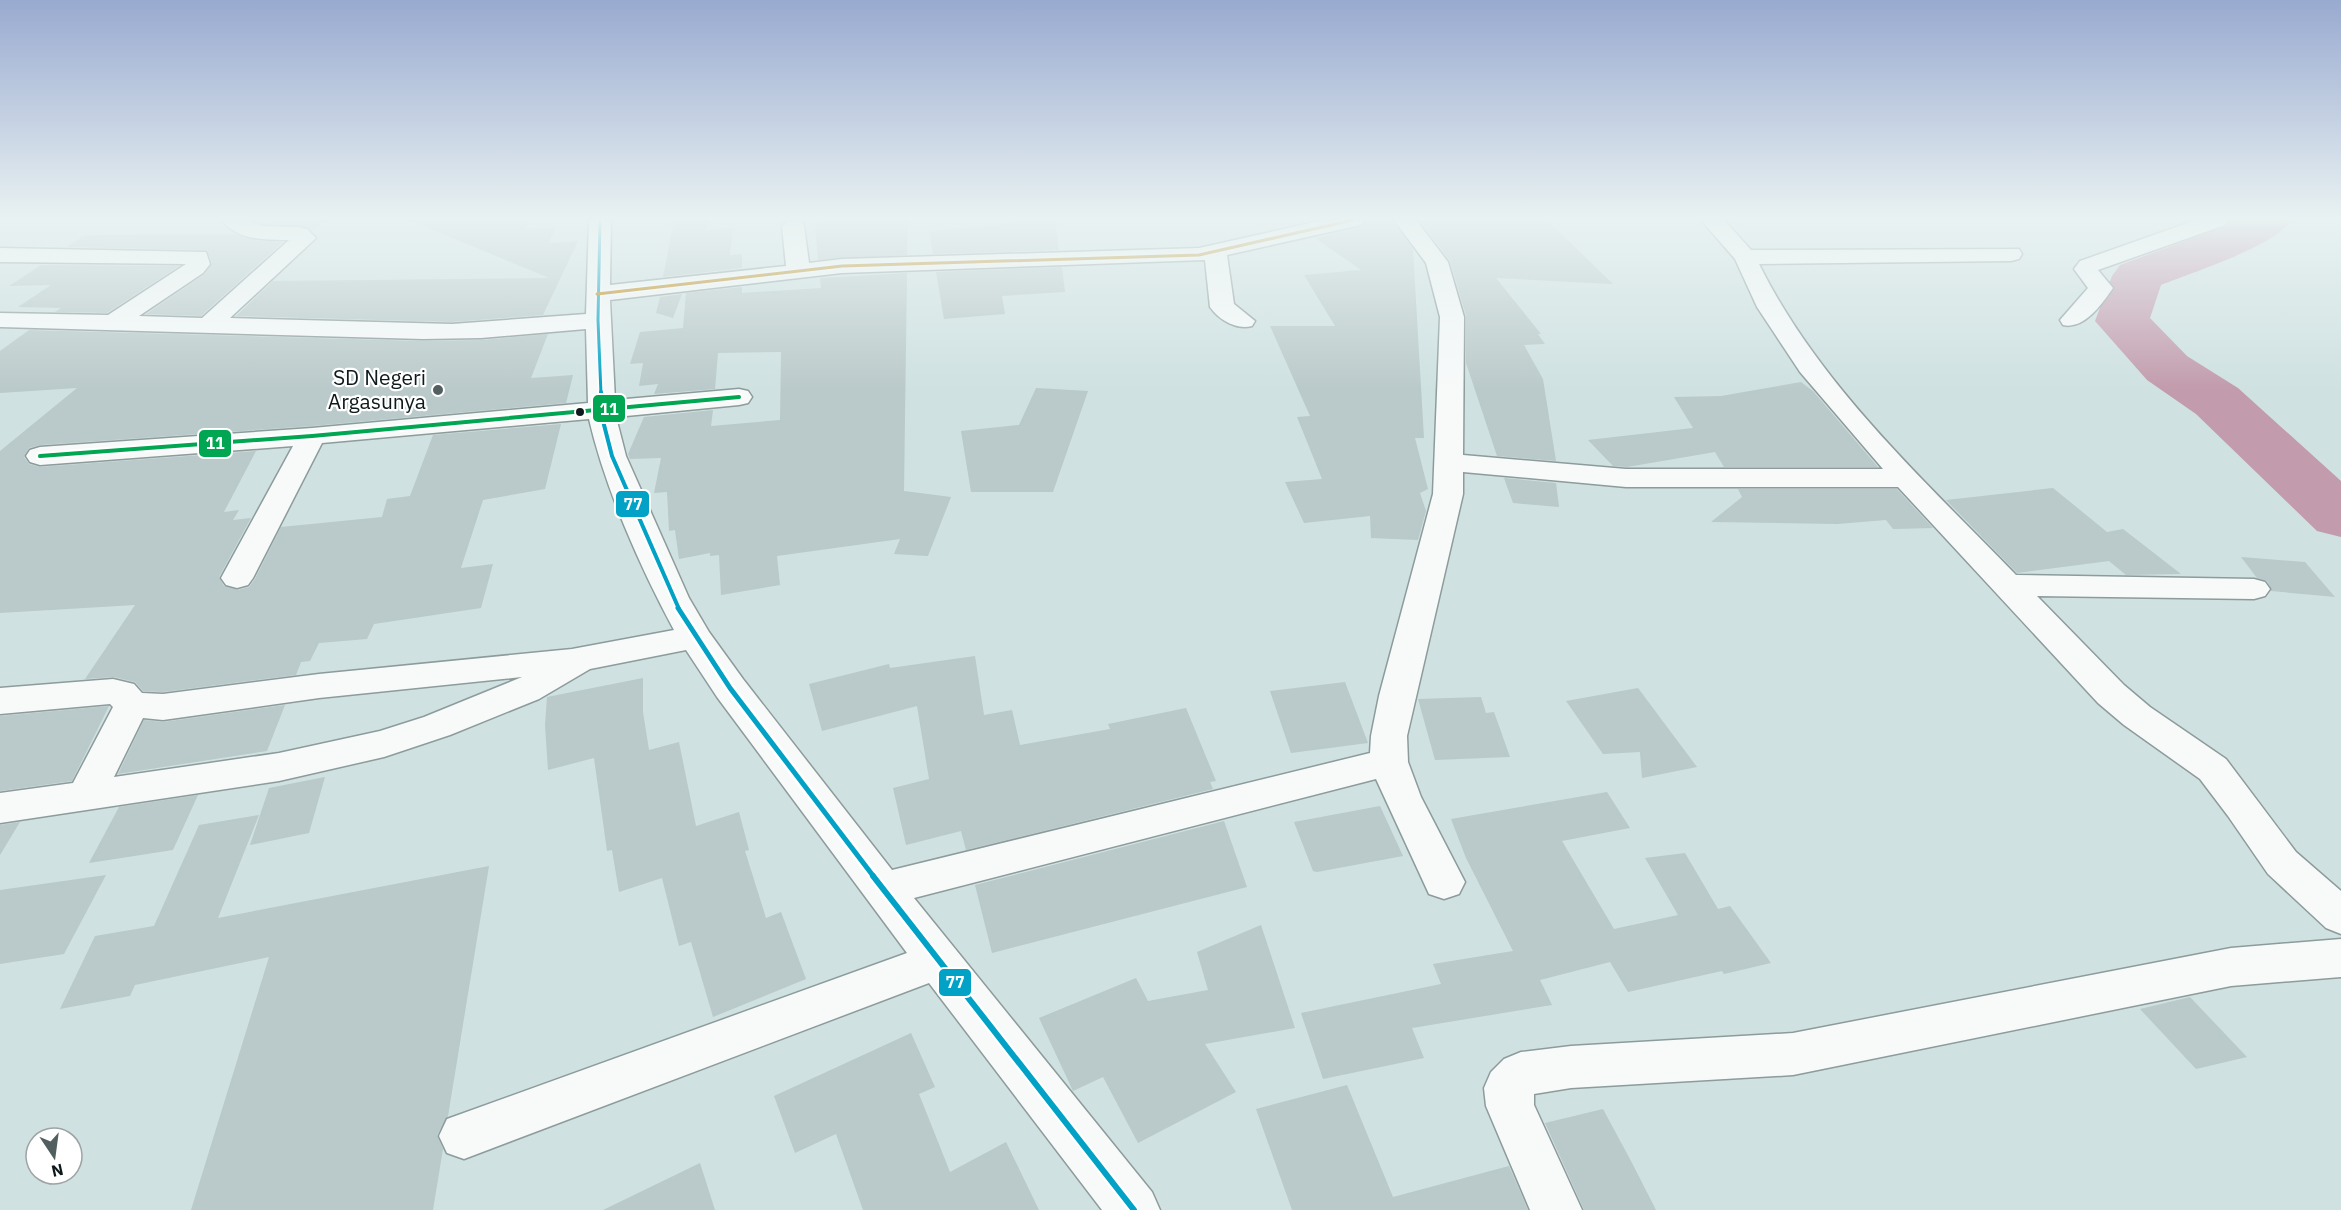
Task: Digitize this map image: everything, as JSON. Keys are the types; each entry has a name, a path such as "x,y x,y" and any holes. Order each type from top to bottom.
{"street":[{"path":"116,321 182,276"},
{"path":"209,324 262,276"},
{"path":"598,276 601,410 612,456 631,497 649,546 673,598 695,637 730,688 938,961 1134,1210"},
{"path":"0,320 116,321 418,333 474,332 763,276"},
{"path":"1218,276 1222,307 1243,321"},
{"path":"1441,276 1452,317 1448,494 1397,696 1389,736 1389,762 1402,797 1444,882"},
{"path":"1754,276 1769,308 1809,368 1906,478 2111,694 2137,716 2213,769 2242,804 2286,868 2341,916"},
{"path":"2072,320 2101,288 2091,276"},
{"path":"40,456 312,436 739,397"},
{"path":"237,578 312,436"},
{"path":"1449,462 1626,478 1906,478"},
{"path":"2006,585 2254,590"},
{"path":"0,701 112,691 121,693 132,705 163,707 319,686 580,659 695,637"},
{"path":"0,808 279,767 384,744 437,726 526,690 580,659"},
{"path":"86,795 132,705"},
{"path":"884,889 1389,762"},
{"path":"1556,1210 1510,1106 1508,1088 1521,1074 1570,1067 1793,1054 2231,967 2341,958"},
{"path":"464,1136 938,961"}],"building":[{"path":"24,276 163,276 107,313 55,312 61,308 18,307 51,285 9,286"},
{"path":"201,276 245,276 201,316 146,314"},
{"path":"545,276 561,276 543,315 452,322 236,316 273,281 549,278"},
{"path":"907,276 904,491 951,497 928,556 894,554 900,539 777,556 780,585 721,595 719,555 710,556 710,553 679,559 675,530 669,531 667,492 654,493 661,458 630,459 628,454 644,417 713,410 711,426 780,420 781,352 718,353 715,389 654,394 658,384 639,386 643,363 630,364 640,332 683,328 686,293 742,287 742,293 821,288 820,278"},
{"path":"937,276 1063,276 1065,292 1002,296 1005,314 944,319"},
{"path":"1305,276 1415,276 1424,438 1415,438 1428,489 1420,493 1426,511 1418,540 1371,538 1370,516 1304,523 1285,482 1322,479 1297,417 1310,416 1270,326 1335,326"},
{"path":"1454,276 1605,276 1613,284 1496,278 1541,334 1538,334 1545,344 1524,345 1543,379 1556,461 1497,456 1466,363 1466,316"},
{"path":"682,294 673,318 656,313 660,297"},
{"path":"29,330 423,341 481,340 548,334 531,378 573,375 566,403 312,426 40,445 29,448 24,457 29,464 40,467 256,451 224,512 239,510 233,520 251,518 219,577 224,586 238,590 249,587 255,579 281,527 382,517 387,499 410,496 433,435 561,424 545,489 483,500 461,568 493,564 481,608 374,624 367,639 319,643 310,661 301,662 296,675 163,692 143,691 135,682 114,677 85,679 135,605 0,613 0,451 77,388 0,393 0,351"},
{"path":"1801,382 1813,391 1878,467 1724,467 1715,452 1627,467 1613,466 1588,440 1693,428 1674,397 1721,396"},
{"path":"1036,388 1088,391 1053,492 971,492 961,431 1019,425"},
{"path":"1504,478 1556,483 1559,507 1513,503"},
{"path":"2053,488 2107,532 2123,529 2181,574 2126,575 2109,561 2017,573 1946,500"},
{"path":"1738,489 1897,489 1933,528 1893,529 1886,520 1837,524 1711,522 1742,497"},
{"path":"2241,557 2305,562 2335,597 2271,591 2267,581 2257,578"},
{"path":"975,656 984,715 1012,710 1020,745 1110,729 1108,724 1186,708 1216,781 1210,782 1213,789 966,850 961,831 906,845 893,788 929,779 917,706 822,731 809,684 889,664 890,668"},
{"path":"643,678 643,712 649,750 679,742 696,826 739,812 749,850 745,851 766,918 781,912 806,979 713,1017 691,942 679,946 662,878 619,892 612,850 607,851 594,758 548,770 545,725 547,697"},
{"path":"1345,682 1368,743 1291,753 1270,691"},
{"path":"1638,688 1697,767 1642,778 1640,752 1603,754 1566,701"},
{"path":"1481,697 1486,713 1494,712 1510,757 1435,760 1418,699"},
{"path":"285,705 267,751 118,774 144,720 163,722"},
{"path":"109,706 72,781 0,791 0,716"},
{"path":"325,777 309,833 250,845 269,788"},
{"path":"1607,792 1630,828 1562,841 1614,929 1678,915 1645,858 1685,853 1718,909 1730,906 1771,963 1724,974 1722,971 1628,992 1610,962 1540,980 1552,1005 1412,1028 1424,1058 1323,1079 1301,1013 1441,984 1433,964 1513,951 1466,858 1451,819"},
{"path":"198,795 173,850 89,863 119,807"},
{"path":"1380,806 1403,856 1313,871 1294,822"},
{"path":"259,815 218,918 489,866 448,1116 437,1135 443,1149 433,1210 191,1210 269,957 135,985 130,996 60,1009 95,936 154,926 199,825"},
{"path":"1224,821 1247,887 992,953 975,885"},
{"path":"20,822 0,855 0,825"},
{"path":"106,875 64,954 0,964 0,890"},
{"path":"1261,925 1295,1028 1205,1044 1236,1092 1138,1143 1103,1077 1073,1091 1039,1018 1136,978 1148,1001 1208,990 1197,952"},
{"path":"2190,997 2247,1057 2196,1069 2140,1009"},
{"path":"911,1033 935,1087 919,1094 950,1172 1006,1142 1039,1210 863,1210 836,1134 795,1153 774,1096"},
{"path":"1347,1085 1393,1197 1509,1166 1528,1210 1292,1210 1256,1109"},
{"path":"1603,1109 1656,1210 1584,1210 1545,1123"},
{"path":"700,1163 715,1210 603,1210"}],"waterway":[{"path":"2138,276 2122,321 2167,368 2217,401 2341,517"}],"transit line":[{"name":"77","path":"599,276 598,320 602,417 612,456 673,598 695,637 730,688 938,961 1134,1210"},
{"path":"597,294 750,276"},
{"name":"11","path":"40,456 312,436 739,397"}],"place":[{"name":"SD Negeri Argasunya","path":"438,390"}]}
